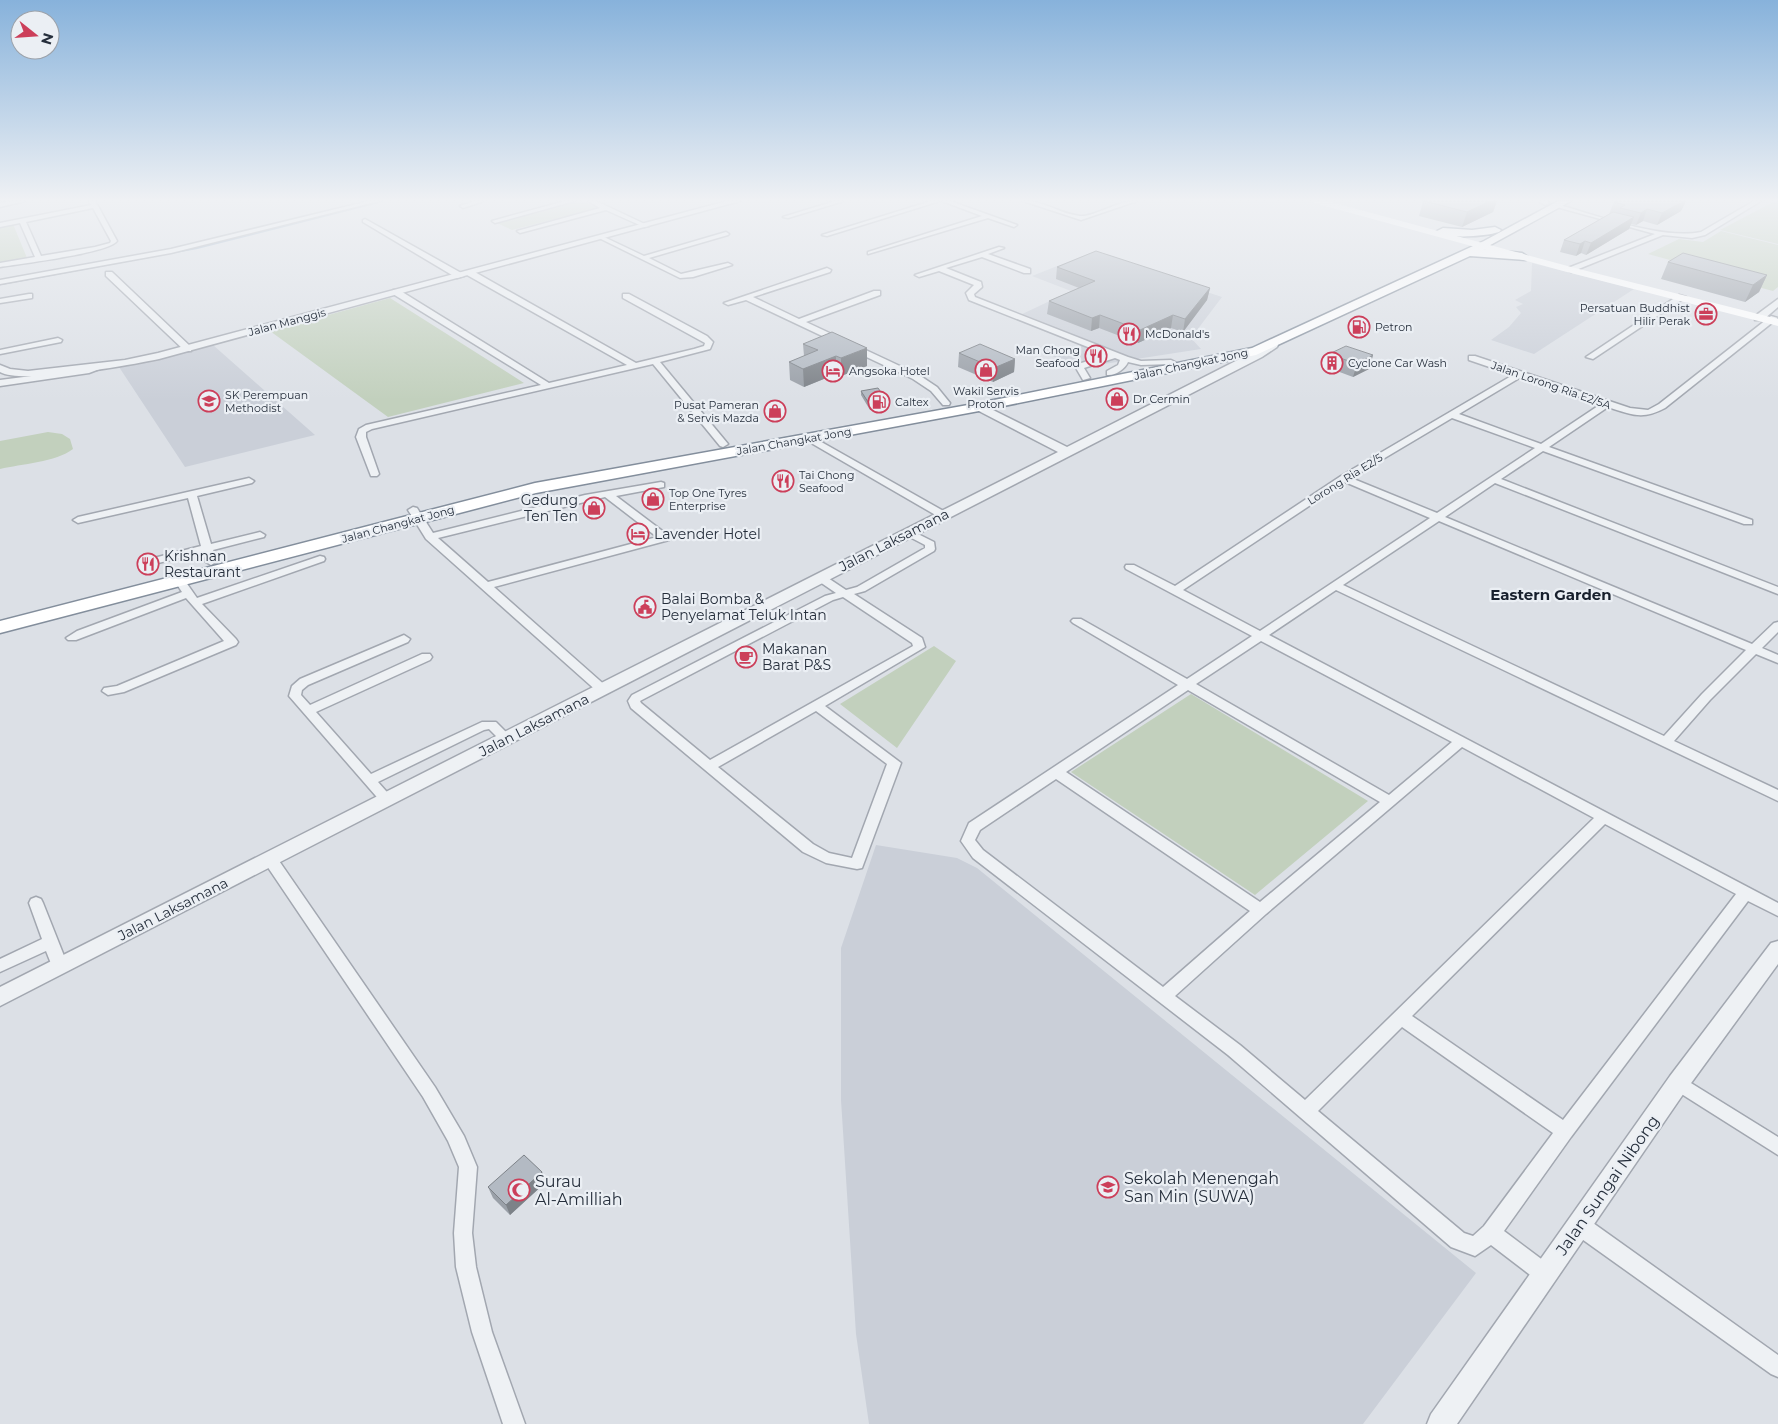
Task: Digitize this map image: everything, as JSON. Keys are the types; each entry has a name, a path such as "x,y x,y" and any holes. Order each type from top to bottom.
{"highway":[{"name":"Jalan Changkat Jong","path":"0,616 209,555 416,514 946,403 1234,350 1266,340 1425,267"},
{"name":"Jalan Changkat Jong","path":"0,627 187,592 416,514 525,484 668,453 676,457 720,449 809,438 979,407 1232,357 1273,344 1428,267"},
{"path":"1015,391 1049,388 1062,391"}],"main road":[{"path":"1569,267 1771,319"}],"street":[{"path":"0,282 80,267"},
{"path":"445,267 460,276"},
{"name":"Jalan Manggis","path":"2,367 28,374 140,360 188,349 491,267"},
{"path":"665,267 684,276 718,267"},
{"path":"1017,267 1026,271"},
{"path":"1575,269 1579,267"},
{"path":"919,275 939,268 978,284 978,287 970,293 972,298 1121,357 1142,363 1171,362"},
{"path":"728,303 828,270"},
{"path":"470,273 634,365"},
{"path":"108,274 188,349"},
{"path":"396,292 546,385"},
{"path":"798,322 877,293"},
{"path":"1590,357 1677,295"},
{"path":"0,301 29,296"},
{"path":"374,474 361,437 362,431 369,427 697,351 707,347 709,342 626,296"},
{"path":"746,297 925,382 946,403"},
{"path":"1771,319 1778,302"},
{"name":"Jalan Lorong Ria E2/5A","path":"1472,358 1629,412 1644,414 1655,410 1771,319"},
{"path":"0,352 58,340"},
{"name":"Jalan Laksamana","path":"0,997 1258,355 1273,344"},
{"path":"1110,373 1120,368 1121,357"},
{"path":"1086,378 1080,368 1081,366 1121,357"},
{"path":"654,361 720,449"},
{"path":"0,383 88,371 99,366"},
{"name":"Lorong Ria E2/5","path":"1175,591 1344,478 1520,374"},
{"path":"1607,404 974,827 968,840 978,854 1234,1050 1458,1240 1475,1246 1492,1233 1565,1131 1745,893"},
{"path":"979,407 1067,452"},
{"path":"1453,414 1748,522"},
{"path":"809,438 943,515"},
{"path":"1344,478 1778,659"},
{"path":"1495,480 1778,591"},
{"path":"78,520 248,481"},
{"path":"430,538 542,508 661,485"},
{"path":"192,494 209,555"},
{"path":"486,586 665,538 607,494"},
{"path":"416,514 430,538 603,690"},
{"path":"816,706 894,763 857,864 826,858 808,848 708,767 635,705 634,702 636,698 829,598 860,588 930,549 930,544 908,532"},
{"path":"146,563 209,555 260,535"},
{"path":"72,638 187,592 320,559"},
{"path":"1130,567 1461,740 1778,910"},
{"path":"708,767 919,647 918,641 821,578"},
{"path":"1336,586 1778,796"},
{"path":"108,692 120,689 232,642 187,592"},
{"path":"1077,621 1389,801"},
{"path":"1666,742 1706,698 1778,625"},
{"path":"387,800 295,696 296,689 304,682 404,639"},
{"path":"307,711 426,657"},
{"path":"370,780 482,726 492,725 507,738"},
{"path":"1164,996 1261,910 1461,740"},
{"path":"1056,772 1261,910"},
{"path":"1306,1111 1603,817"},
{"path":"270,859 429,1092 455,1136 468,1167 463,1233 466,1266 482,1332 514,1424"},
{"path":"36,903 60,966"},
{"path":"0,966 50,942"},
{"name":"Jalan Sungai Nibong","path":"1441,1424 1678,1083 1778,949"},
{"path":"1402,1018 1565,1131"},
{"path":"1678,1083 1778,1148"},
{"path":"1579,1225 1778,1367"},
{"path":"1492,1233 1545,1274"}],"shaded area":[{"path":"1054,267 1133,267 1222,297 1191,338 1201,349 1078,368 1050,355 1084,345 1018,316 1071,291 1032,276"},
{"path":"1532,267 1549,267 1634,289 1534,354 1491,340 1509,327 1521,313 1516,307 1523,304 1515,300 1531,291"},
{"name":"SK Perempuan Methodist","path":"213,345 315,435 185,467 119,367"},
{"name":"Sekolah Menengah San Min (SUWA)","path":"876,845 957,858 977,868 1476,1273 1363,1424 869,1424 856,1334 841,1100 841,948"}],"green space":[{"path":"1684,267 1778,267 1778,287 1773,291"},
{"path":"390,298 524,383 388,417 270,331"},
{"path":"48,432 62,434 70,439 73,449 48,460 0,469 0,441"},
{"path":"934,646 956,661 897,748 840,704"},
{"path":"1191,694 1368,801 1255,895 1071,772"}],"building":[{"path":"1058,267 1147,267 1210,288 1185,319 1173,315 1140,330 1100,315 1092,318 1049,301 1095,281"},
{"path":"1688,267 1738,267 1767,275 1753,285"},
{"path":"832,332 867,348 841,358 836,356 803,369 789,362 818,350 803,344"},
{"path":"980,344 1015,359 994,368 959,353"},
{"path":"1346,346 1373,355 1357,364 1329,354"},
{"path":"878,388 888,402 870,405 861,391"},
{"path":"524,1155 542,1172 506,1205 488,1187"}],"waterway":[{"path":"0,284 90,267"}],"place":[{"name":"Persatuan Buddhist Hilir Perak","path":"1706,314"},
{"name":"Petron","path":"1359,327"},
{"name":"McDonald's","path":"1129,334"},
{"name":"Man Chong Seafood","path":"1096,356"},
{"name":"Cyclone Car Wash","path":"1332,363"},
{"name":"Wakil Servis Proton","path":"986,370"},
{"name":"Angsoka Hotel","path":"833,371"},
{"name":"Dr Cermin","path":"1117,399"},
{"name":"SK Perempuan Methodist","path":"209,401"},
{"name":"Caltex","path":"879,402"},
{"name":"Pusat Pameran & Servis Mazda","path":"775,411"},
{"name":"Tai Chong Seafood","path":"783,481"},
{"name":"Top One Tyres Enterprise","path":"653,499"},
{"name":"Gedung Ten Ten","path":"594,508"},
{"name":"Lavender Hotel","path":"638,534"},
{"name":"Krishnan Restaurant","path":"148,564"},
{"name":"Balai Bomba & Penyelamat Teluk Intan","path":"645,607"},
{"name":"Makanan Barat P&S","path":"746,657"},
{"name":"Sekolah Menengah San Min (SUWA)","path":"1108,1187"},
{"name":"Surau Al-Amilliah","path":"519,1190"}],"district":[{"name":"Eastern Garden","path":"1551,595"}]}
